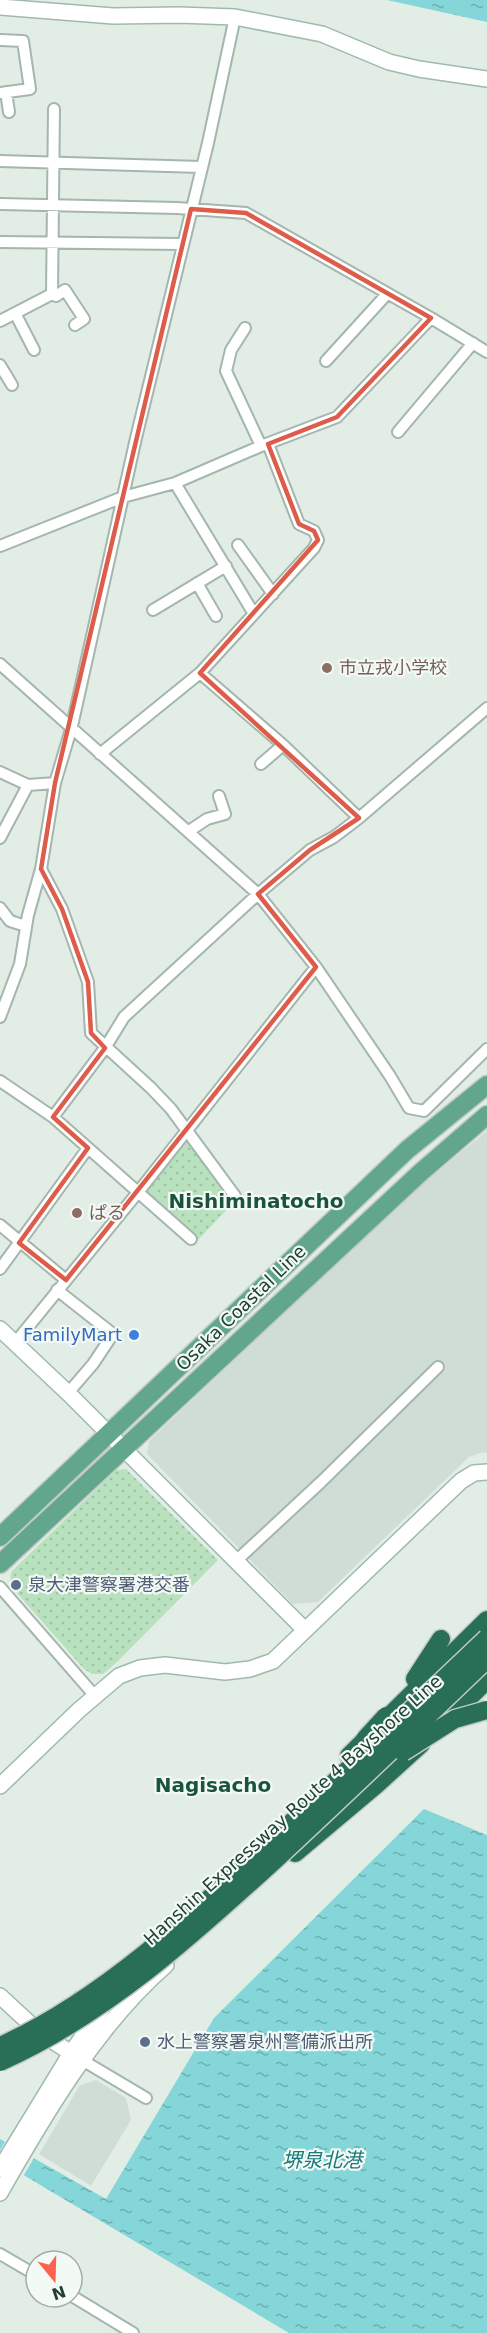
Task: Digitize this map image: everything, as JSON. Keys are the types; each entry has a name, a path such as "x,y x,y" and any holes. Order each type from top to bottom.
{"highway":[{"path":"349,1756 487,1620"},
{"name":"Hanshin Expressway Route 4 Bayshore Line","path":"0,2046 69,2008 136,1960 205,1902 487,1638"},
{"path":"279,1834 411,1687 441,1639"},
{"name":"Hanshin Expressway Route 4 Bayshore Line","path":"0,2062 52,2036 116,1994 179,1945 254,1880 487,1659"},
{"path":"295,1853 377,1784 487,1680"},
{"path":"254,1880 386,1764 455,1719 487,1710"}],"main road":[{"name":"Osaka Coastal Line","path":"0,1537 407,1150 487,1085"},
{"name":"Osaka Coastal Line","path":"0,1564 420,1173 487,1114"}],"street":[{"path":"0,7 113,16 235,17 322,34 399,64 487,79"},
{"path":"0,1017 20,964 26,926 41,869 55,783 72,726 235,17"},
{"path":"0,40 23,40 30,89 3,93 9,112"},
{"path":"52,294 54,109"},
{"path":"0,161 201,167"},
{"path":"0,204 191,209 246,213 487,352"},
{"path":"0,242 182,244"},
{"path":"0,321 52,294 56,296 65,290 84,319 75,326"},
{"path":"326,361 387,294"},
{"path":"15,313 34,350"},
{"path":"0,546 123,498 175,483 338,417 431,318"},
{"path":"100,754 200,673 314,548 318,540 314,531 299,524 265,445 226,371 231,351 245,328"},
{"path":"398,432 473,343"},
{"path":"0,365 12,385"},
{"path":"175,483 254,614"},
{"path":"238,545 273,594"},
{"path":"153,610 226,566"},
{"path":"197,583 216,616"},
{"path":"0,663 258,894 316,967 409,1108 424,1111 487,1049"},
{"path":"200,673 283,745 359,818"},
{"path":"53,1117 105,1048 124,1017 258,894 310,850 334,837 359,818 487,708"},
{"path":"261,764 283,745"},
{"path":"0,772 28,785 55,783"},
{"path":"0,838 28,785"},
{"path":"189,831 207,819 225,814 219,796"},
{"path":"41,869 62,909 88,982 91,1033 171,1109 235,1196"},
{"path":"0,908 10,921 26,926"},
{"path":"15,1343 187,1132 316,967"},
{"path":"0,1081 53,1117 191,1239"},
{"path":"0,1269 88,1148"},
{"path":"0,1225 66,1280"},
{"path":"57,1290 113,1335 68,1394"},
{"path":"0,1329 305,1630"},
{"path":"236,1561 321,1482 438,1367"},
{"path":"0,1786 118,1676 140,1668 165,1665 225,1672 250,1670 273,1661 461,1481 474,1473 487,1472"},
{"path":"0,1587 95,1696"},
{"path":"0,2193 4,2171 76,2056 98,2012 192,1910 349,1756 487,1628"},
{"path":"76,2056 107,2027 160,1970 295,1853 487,1671"},
{"path":"0,1996 40,2033 146,2098"},
{"path":"0,2254 24,2268"},
{"path":"84,2303 134,2333"}],"highlighted area":[{"path":"191,209 246,213 431,318 337,417 268,444 299,524 314,531 318,540 200,673 359,818 310,850 258,894 316,967 66,1280 19,1243 88,1148 53,1117 105,1048 91,1033 88,982 62,909 41,869 55,783"}],"shaded area":[{"path":"487,1131 487,1453 483,1452 469,1457 318,1602 293,1604 147,1454 149,1441 401,1202"},
{"path":"96,2080 126,2098 131,2120 91,2186 39,2154 80,2085"}],"green space":[{"path":"186,1136 234,1202 197,1241 143,1191"},
{"path":"126,1469 218,1560 118,1661 103,1674 92,1674 84,1669 17,1593 23,1587 16,1578 10,1583 11,1572 116,1470"}],"water":[{"path":"387,0 487,0 487,22"},
{"name":"堺泉北港","path":"424,1809 487,1835 487,2333 289,2333 0,2161 0,2139 106,2199 214,2018"}],"pier":[{"path":"7,2139 36,2155 22,2178 0,2165 0,2150"}],"place":[{"name":"市立戎小学校","path":"327,668"},
{"name":"ぱる","path":"77,1213"},
{"name":"FamilyMart","path":"134,1335"},
{"name":"泉大津警察署港交番","path":"16,1585"},
{"name":"水上警察署泉州警備派出所","path":"145,2042"}],"district":[{"name":"Nishiminatocho","path":"256,1201"},
{"name":"Nagisacho","path":"213,1785"}]}
